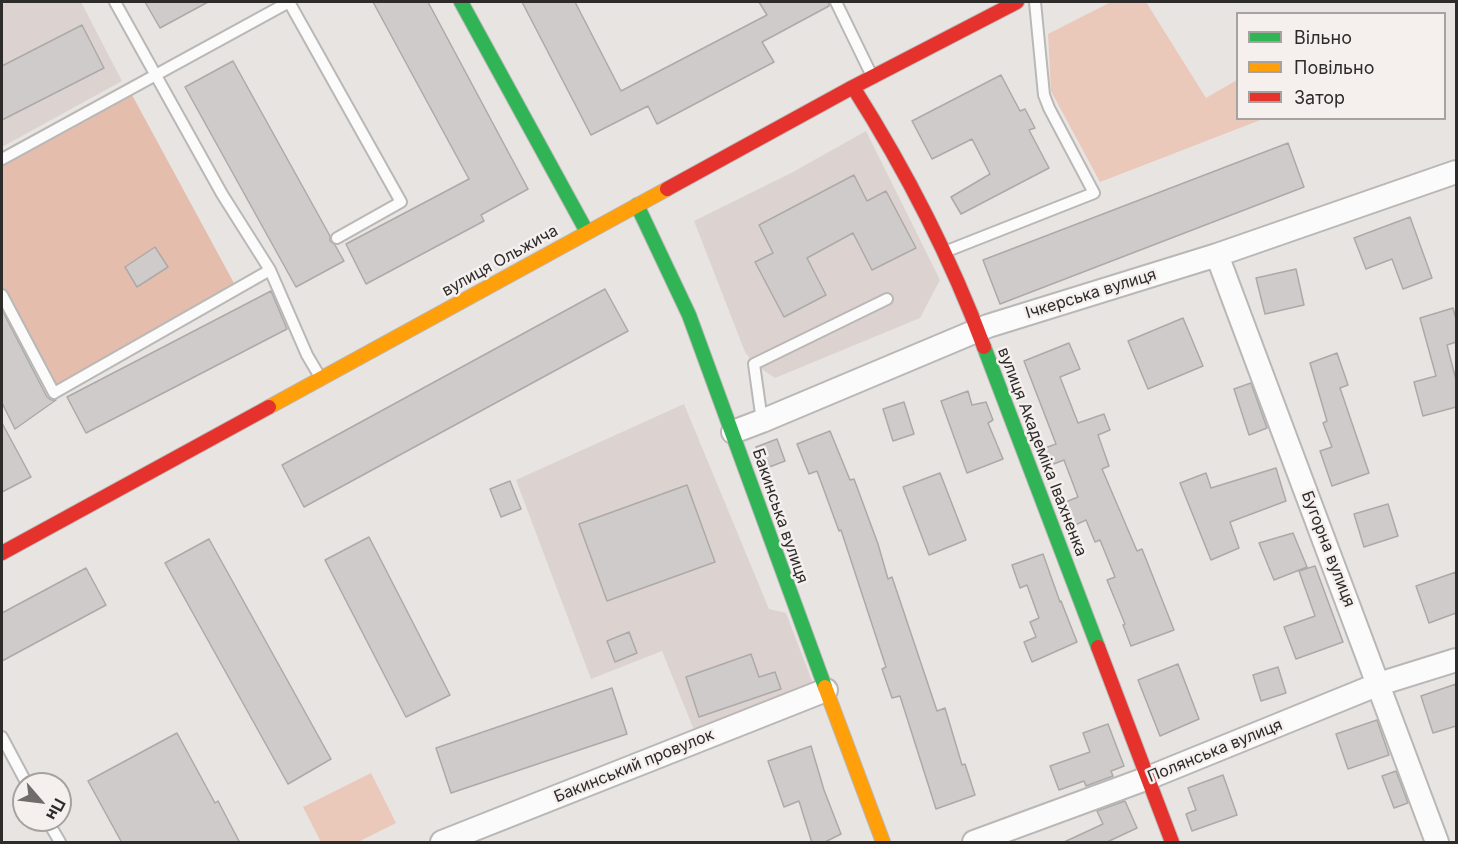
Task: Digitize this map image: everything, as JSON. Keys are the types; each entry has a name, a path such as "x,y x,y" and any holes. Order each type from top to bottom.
{"street":[{"path":"461,2 587,232"},
{"name":"вулиця Ольжича","path":"2,553 853,87 1017,2"},
{"name":"вулиця Академіка Івахненка","path":"853,87 886,141 944,252 978,330 1172,843"},
{"name":"Ічкерська вулиця","path":"733,432 978,330 1217,255 1456,172"},
{"name":"Бакинська вулиця","path":"637,205 689,315 733,432 776,557 884,843"},
{"name":"Бугорна вулиця","path":"1217,255 1437,843"},
{"name":"Полянська вулиця","path":"974,843 1148,778 1379,684 1456,660"},
{"name":"Бакинський провулок","path":"442,843 826,690"}],"lane":[{"path":"115,2 222,194 270,270 308,355 321,378"},
{"path":"2,159 289,2 401,202 337,238"},
{"path":"836,2 872,77"},
{"path":"944,252 1094,192 1044,95 1035,2"},
{"path":"2,295 54,393 270,270"},
{"path":"762,421 754,364 887,298"},
{"path":"2,738 20,772"}],"shaded area":[{"path":"2,2 81,2 122,81 2,147"},
{"path":"1111,2 1146,2 1206,98 1236,81 1236,120 1260,120 1100,182 1051,91 1048,34"},
{"path":"132,95 235,285 54,386 2,288 2,165"},
{"path":"866,131 940,280 920,318 775,378 754,364 745,352 694,221 793,172"},
{"path":"684,404 769,609 786,613 814,686 696,735 662,651 591,679 516,480"},
{"path":"371,773 396,823 358,842 321,842 303,807"}],"building":[{"path":"145,2 208,2 160,28"},
{"path":"373,2 428,2 528,189 481,215 484,221 366,284 346,244 469,179"},
{"path":"522,2 575,2 621,91 767,15 759,2 829,2 829,6 762,42 774,62 657,124 648,106 591,135"},
{"path":"82,25 104,68 2,120 2,66"},
{"path":"233,61 330,236 330,241 335,245 344,261 296,287 185,87"},
{"path":"1001,75 1020,111 1025,109 1035,128 1029,130 1049,168 961,214 951,197 990,174 972,139 932,159 912,121"},
{"path":"1288,143 1304,187 1000,304 983,260"},
{"path":"854,175 867,201 886,191 916,248 872,270 853,233 807,258 826,295 784,317 755,262 773,253 759,225"},
{"path":"1410,217 1432,278 1403,289 1392,259 1366,269 1354,238"},
{"path":"155,247 168,267 137,287 125,267"},
{"path":"1296,269 1304,305 1265,314 1256,278"},
{"path":"605,289 628,331 304,507 282,465"},
{"path":"271,291 287,329 86,433 67,397"},
{"path":"1453,308 1456,319 1456,342 1447,345 1456,380 1456,407 1423,416 1414,382 1436,376 1420,318"},
{"path":"2,310 47,397 56,400 15,429 2,403"},
{"path":"1183,318 1203,366 1148,389 1128,341"},
{"path":"1069,343 1080,369 1060,377 1078,423 1104,414 1110,430 1098,435 1109,466 1102,469 1137,551 1142,549 1174,630 1131,646 1123,625 1125,624 1107,580 1115,577 1100,540 1095,542 1086,520 1073,526 1063,503 1078,497 1064,460 1051,465 1045,448 1056,444 1024,361"},
{"path":"1337,353 1348,385 1340,388 1369,473 1332,486 1320,451 1332,447 1323,423 1327,421 1310,363"},
{"path":"1251,383 1267,428 1249,435 1234,389"},
{"path":"968,391 972,405 986,402 993,420 988,423 1003,459 967,473 941,401"},
{"path":"904,402 914,434 893,441 883,409"},
{"path":"2,423 31,477 2,492"},
{"path":"830,431 850,480 854,479 888,579 892,577 937,711 945,708 962,765 965,764 975,795 936,809 900,696 892,698 882,669 886,667 841,530 839,531 817,471 809,474 797,444"},
{"path":"777,439 785,461 764,469 756,447"},
{"path":"1276,468 1286,501 1230,522 1239,548 1211,560 1180,483 1206,473 1211,488"},
{"path":"940,473 966,540 929,555 903,487"},
{"path":"510,481 521,509 501,517 490,489"},
{"path":"687,485 715,562 607,601 579,524"},
{"path":"1388,504 1398,536 1364,547 1354,514"},
{"path":"1293,533 1307,567 1274,580 1259,543"},
{"path":"369,537 450,695 406,717 325,560"},
{"path":"209,539 331,759 288,784 165,563"},
{"path":"1043,554 1077,642 1032,662 1024,642 1036,637 1030,622 1039,618 1027,585 1020,588 1012,565"},
{"path":"1315,566 1343,642 1296,659 1284,627 1315,616 1299,571"},
{"path":"86,568 106,605 2,661 2,613"},
{"path":"1456,572 1456,613 1429,623 1416,586"},
{"path":"629,632 637,653 615,662 607,641"},
{"path":"751,654 759,677 775,672 781,689 699,717 686,677"},
{"path":"1178,664 1199,719 1160,736 1138,680"},
{"path":"1278,667 1286,693 1261,701 1253,675"},
{"path":"1456,684 1456,726 1433,733 1421,696"},
{"path":"612,688 627,734 451,793 436,748"},
{"path":"1377,720 1389,755 1348,769 1336,734"},
{"path":"1108,724 1124,766 1111,771 1113,776 1086,786 1084,781 1059,790 1050,766 1090,752 1083,733"},
{"path":"177,733 215,803 218,801 240,843 122,843 88,781"},
{"path":"811,746 824,790 841,834 823,843 812,843 799,801 784,807 768,761"},
{"path":"1396,771 1408,803 1394,808 1382,776"},
{"path":"1223,775 1237,815 1192,831 1186,814 1196,810 1188,788"},
{"path":"1125,801 1137,828 1105,843 1062,843 1103,824 1097,811"}],"traffic: fast":[{"path":"461,2 587,232"},
{"path":"637,205 689,315 825,687"},
{"path":"984,347 1098,647"}],"traffic: slow":[{"path":"269,407 667,189"},
{"path":"825,687 883,842"}],"traffic: jam":[{"path":"667,189 853,87 1017,2"},
{"path":"853,87 891,149 925,214 957,280 984,347"},
{"path":"2,553 269,407"},
{"path":"1098,647 1172,842"}]}
